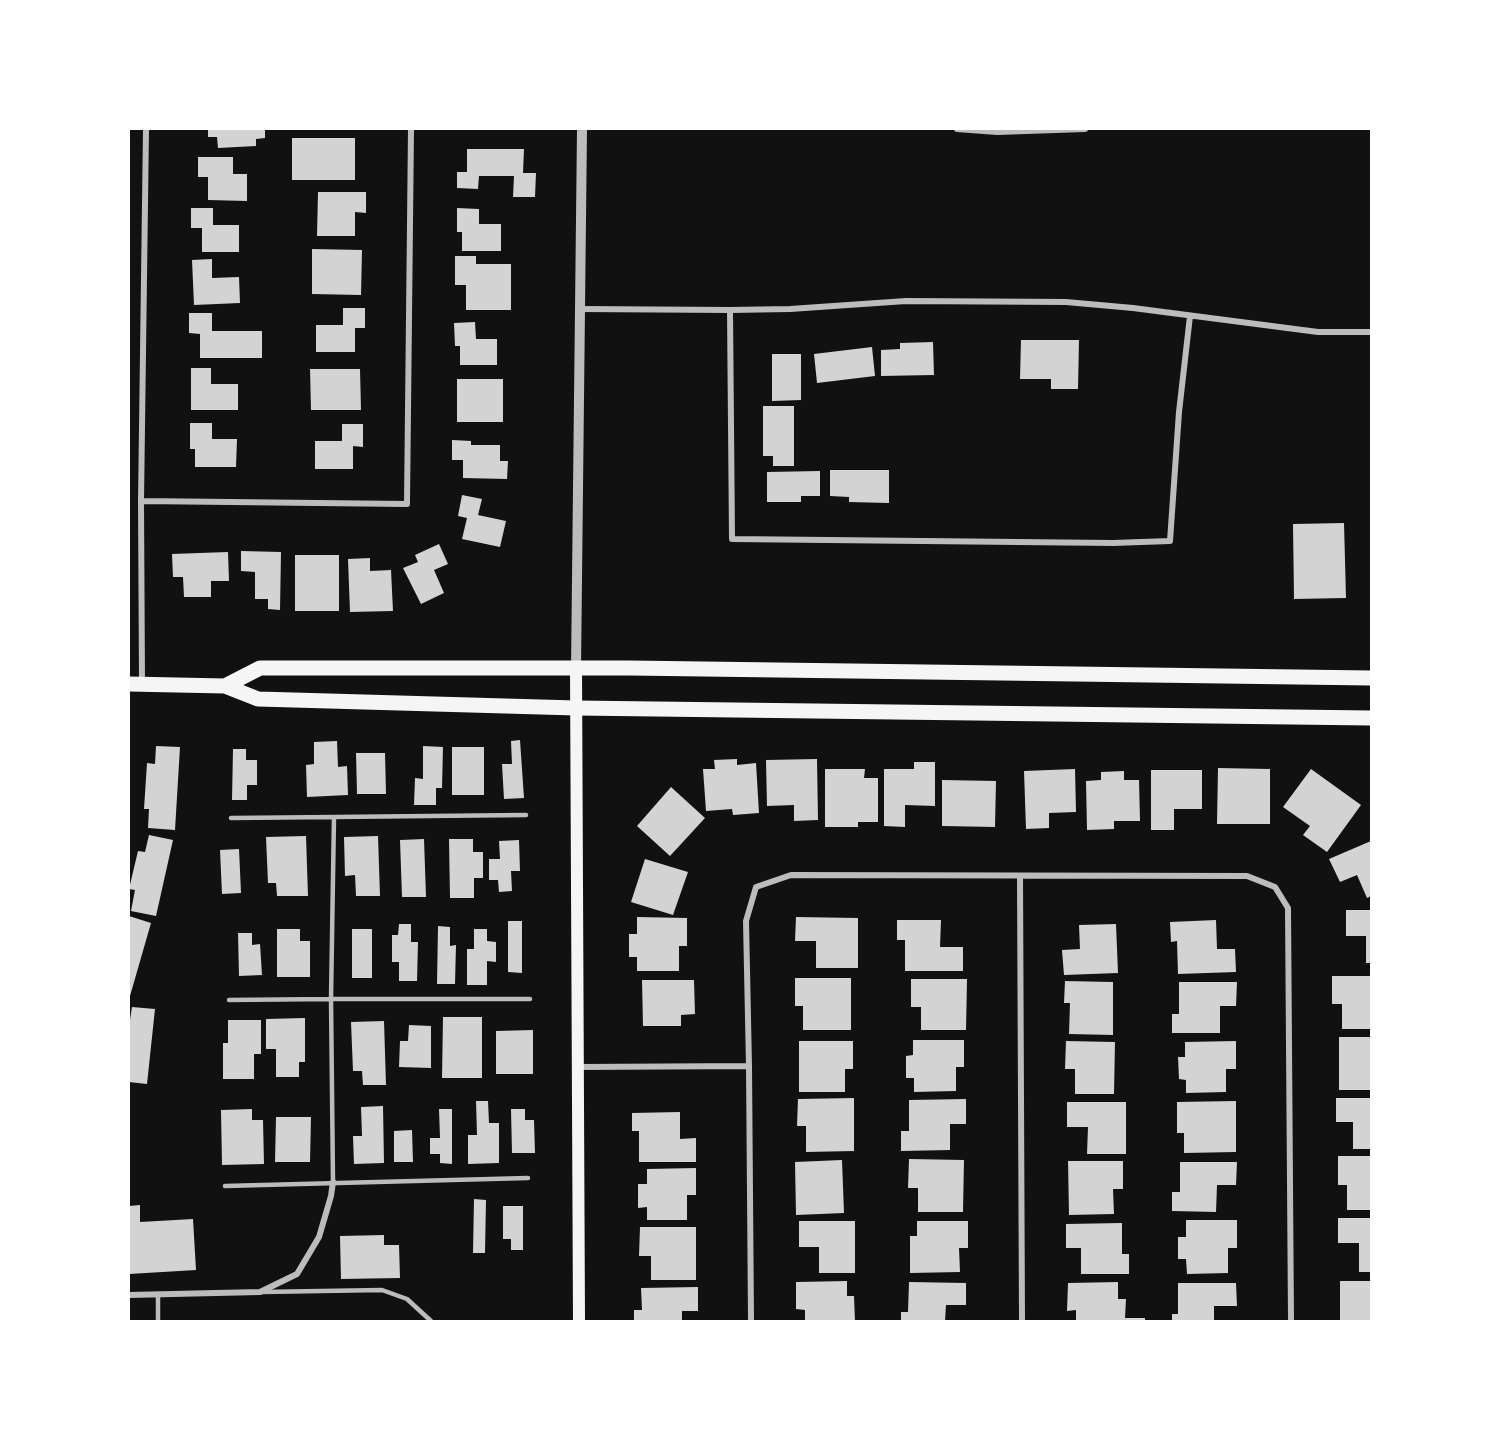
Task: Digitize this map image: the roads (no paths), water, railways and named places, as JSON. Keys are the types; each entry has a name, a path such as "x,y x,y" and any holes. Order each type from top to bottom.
{"main road":[{"path":"225,686 260,668 576,668 1371,678"},
{"path":"576,668 579,1321"},
{"path":"135,684 225,686 258,699 576,708 1371,718"}],"street":[{"path":"135,684 141,501 146,129"},
{"path":"141,501 407,504 411,129"},
{"path":"576,668 582,129"},
{"path":"957,129 997,132 1085,129"},
{"path":"580,309 790,309 906,301 1066,302 1133,308 1318,332 1371,332"},
{"path":"730,310 732,539 1113,543 1170,541 1179,412 1190,316"},
{"path":"751,1321 746,921 756,887 790,875 1247,876 1275,887 1288,908 1291,1321"},
{"path":"1020,876 1022,1321"},
{"path":"579,1067 749,1066"},
{"path":"129,1295 260,1292 297,1274 319,1237 333,1182"}],"lane":[{"path":"231,818 526,816"},
{"path":"333,1182 331,999 334,818"},
{"path":"229,1000 530,999"},
{"path":"225,1186 528,1178"},
{"path":"260,1292 382,1290 407,1299 431,1321"},
{"path":"158,1294 158,1321"}]}
